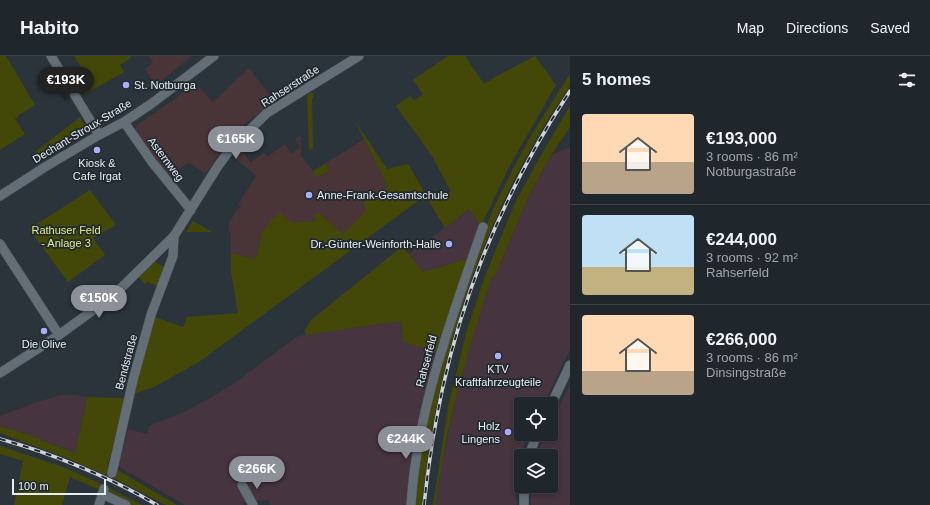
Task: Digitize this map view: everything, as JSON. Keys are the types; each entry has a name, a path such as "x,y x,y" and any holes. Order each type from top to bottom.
{"street":[{"name":"Dechant-Stroux-Straße","path":"0,196 45,167 124,122 151,104 214,56"},
{"name":"Rahserstraße","path":"0,373 59,335 114,295 174,236 218,166 232,147 267,113 359,56"},
{"path":"56,58 99,135"},
{"name":"Asternweg","path":"124,122 152,162 191,210"},
{"name":"Rahserfeld","path":"411,505 412,486 424,418 443,343 483,226"},
{"name":"Bendstraße","path":"112,473 133,380 151,315 173,256 174,236"},
{"path":"0,244 59,335"},
{"path":"555,397 570,365"},
{"path":"242,485 253,505"},
{"path":"99,505 103,491 126,505"},
{"path":"524,493 524,505"}],"shaded area":[{"path":"149,56 192,56 155,86 145,69 153,62"},
{"path":"249,68 275,102 251,119 237,132 215,159 206,174 189,163 168,176 136,132 135,128 137,125 195,83 213,102"},
{"name":"Anne-Frank-Gesamtschule","path":"301,135 301,156 318,177 330,171 326,163 364,139 388,187 362,203 368,210 343,234 319,213 316,221 292,223 262,232 256,259 231,253 231,233 229,232 229,223 238,208 239,209 241,206 238,204 256,176 233,156 240,147 250,162 264,153 267,157 285,144 291,154 300,148 296,138"},
{"path":"570,147 570,349 547,397 514,397 514,441 526,441 523,449 514,449 514,493 517,505 436,505 440,471 460,378 472,336 492,277 495,276 529,195 551,155"},
{"path":"470,209 481,226 469,258 423,272 409,254"},
{"path":"401,321 401,331 438,352 407,505 270,505 269,500 243,503 243,505 185,505 118,466 128,429 147,434 149,426 184,412 233,384 298,336"},
{"path":"570,384 570,505 531,505 530,493 558,493 558,449 539,449 543,441 558,441 558,409"},
{"path":"61,395 87,397 75,454 29,435 0,426 0,416 34,403"}],"green space":[{"path":"0,56 6,56 35,105 15,119 25,134 0,150"},
{"path":"74,56 130,56 131,58 120,65 124,72 85,94 78,83 75,84 70,76 82,69"},
{"path":"448,56 465,56 484,84 535,56 556,85 510,165 481,226 469,209 445,228 428,200 451,192 432,156 396,106 410,96 414,101 423,94 413,80"},
{"path":"570,74 570,86 540,133 513,182 490,233 469,286 439,394 429,450 422,505 414,505 419,454 431,400 473,259 494,207 513,169 532,134"},
{"path":"312,92 314,96 312,99 313,148 309,151 307,95"},
{"path":"570,106 570,127 551,155 529,195 495,276 492,277 458,390 445,447 436,505 433,505 448,407 466,333 485,276 515,203"},
{"path":"80,117 88,130 40,158 35,152"},
{"path":"355,121 387,169 408,164 426,195 199,362 154,387 131,395 152,316 183,327 187,317 238,313 231,272 231,253 256,259 262,232 271,220 280,213 292,223 316,221 314,215 319,213 343,234 367,210 362,203 388,187"},
{"path":"326,163 330,171 317,177 313,171"},
{"name":"Rathuser Feld - Anlage 3","path":"90,190 116,225 93,238 105,255 68,282 29,229"},
{"path":"193,221 212,232 186,232"},
{"path":"399,249 405,249 423,272 469,258 438,352 403,342 401,321 306,335 305,330 311,320"},
{"path":"155,262 165,268 158,286 147,282 146,285 139,277"},
{"path":"87,397 126,398 125,409 107,467 110,468 108,476 69,459 0,433 0,426 29,435 75,453"},
{"path":"0,446 60,466 104,485 100,490 70,477 62,505 14,505 23,461 0,454"},
{"path":"117,470 177,505 166,505 111,477"},
{"path":"107,487 142,505 131,505 107,493"}],"railway":[{"path":"424,505 436,420 442,391 463,312 492,235 509,198 528,161 570,91"},
{"path":"0,439 40,451 81,467 121,485 157,505"}],"place":[{"name":"St. Notburga","path":"126,85"},
{"name":"Kiosk & Cafe Irgat","path":"97,150"},
{"name":"Anne-Frank-Gesamtschule","path":"309,195"},
{"name":"Dr.-Günter-Weinforth-Halle","path":"449,244"},
{"name":"Die Olive","path":"44,331"},
{"name":"KTV Kraftfahrzeugteile","path":"498,356"},
{"name":"Holz Lingens","path":"508,432"}]}
